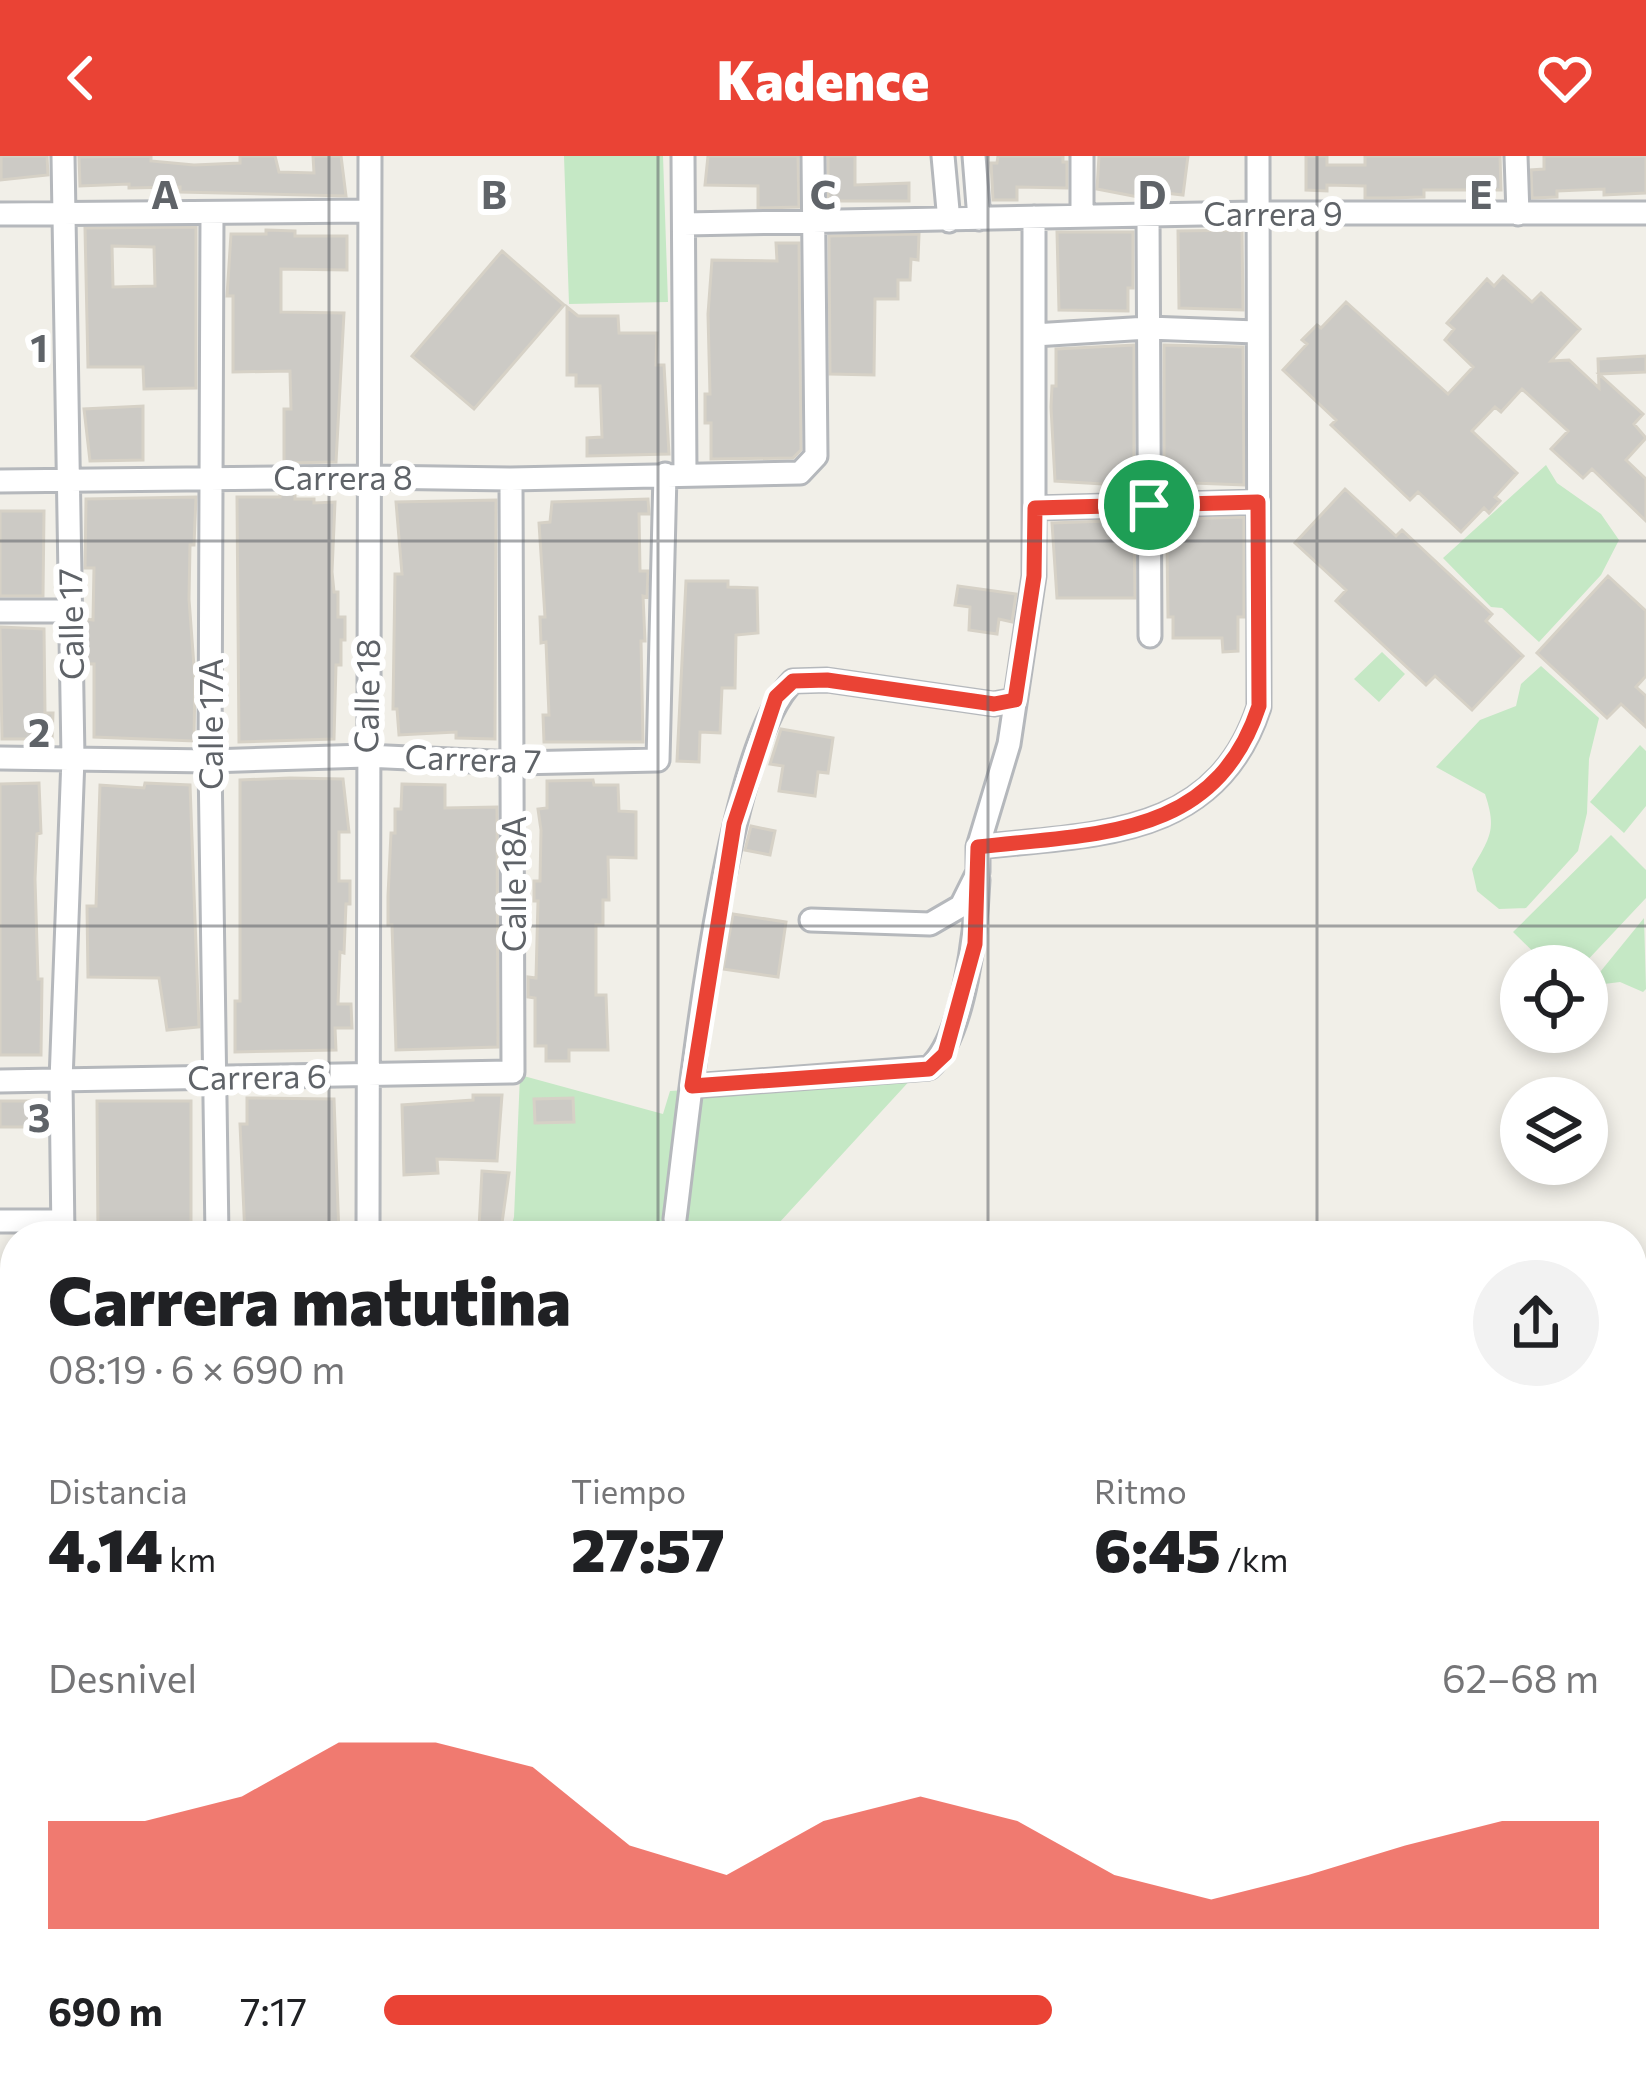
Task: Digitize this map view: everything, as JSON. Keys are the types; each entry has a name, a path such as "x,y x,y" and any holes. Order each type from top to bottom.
{"street":[{"name":"Calle 17","path":"63,156 73,758 61,1081 63,1221"},
{"name":"Calle 18","path":"368,1221 370,156"},
{"path":"675,474 683,156"},
{"path":"813,156 816,223"},
{"path":"943,156 949,220"},
{"path":"974,156 980,219"},
{"path":"1082,156 1082,216"},
{"path":"978,847 1121,830 1182,808 1231,767 1249,737 1259,706 1258,156"},
{"path":"1516,156 1518,214"},
{"path":"0,214 368,212"},
{"name":"Calle 17A","path":"212,213 210,761 217,1221"},
{"name":"Carrera 9","path":"684,224 1148,214 1646,213"},
{"path":"1148,214 1150,636"},
{"path":"692,1086 929,1069 945,1054 975,944 978,847 1003,767 1034,576 1034,217"},
{"name":"Carrera 8","path":"0,481 800,473 816,456 816,223"},
{"path":"1034,335 1148,328 1256,332"},
{"name":"Carrera 7","path":"0,758 210,761 366,755 515,763 658,760 675,474"},
{"name":"Calle 18A","path":"511,479 513,1072"},
{"path":"1035,508 1258,502"},
{"path":"0,611 71,611"},
{"path":"675,1219 734,824 776,697 793,681 827,680 994,704 1015,700"},
{"path":"811,920 931,924 961,906 978,872"},
{"name":"Carrera 6","path":"0,1081 513,1072"}],"green space":[{"path":"564,156 663,156 668,302 569,304"},
{"path":"1546,465 1557,483 1601,514 1619,540 1601,575 1539,642 1502,608 1491,607 1443,558"},
{"path":"1382,652 1405,674 1379,702 1354,679"},
{"path":"1541,666 1599,718 1589,759 1587,813 1578,851 1526,908 1499,909 1477,891 1472,869 1490,833 1485,794 1436,767 1480,720 1516,706 1521,684"},
{"path":"1640,745 1646,751 1646,806 1624,833 1590,802"},
{"path":"1611,835 1646,870 1646,898 1602,945 1526,945 1513,932"},
{"path":"1644,918 1646,989 1608,984 1608,962"},
{"path":"520,1075 663,1114 670,1091 914,1076 781,1221 513,1221"}],"building":[{"path":"1,156 47,156 48,175 1,180"},
{"path":"151,156 151,161 194,165 240,163 240,156 275,156 279,172 314,173 313,156 341,156 346,196 180,192 180,187 129,188 129,184 80,186 79,157"},
{"path":"708,156 798,156 799,207 758,208 758,186 705,185"},
{"path":"828,156 855,156 855,185 909,183 909,201 828,201"},
{"path":"998,156 1063,156 1067,188 1017,187 1017,200 993,200 991,163 997,163"},
{"path":"1099,156 1188,156 1183,195 1139,190 1138,197 1097,189"},
{"path":"1306,156 1327,156 1327,165 1365,165 1365,156 1500,156 1501,190 1424,190 1424,197 1365,198 1365,186 1306,190"},
{"path":"1544,156 1646,156 1646,193 1557,191 1557,197 1532,198 1531,170 1544,169"},
{"path":"196,227 196,388 144,389 143,367 88,367 85,228","holes":["112,246 154,247 155,286 113,287"]},
{"path":"266,230 295,231 295,236 347,236 347,270 281,269 281,312 344,313 336,462 284,463 290,371 233,372 233,296 227,296 231,234 266,234"},
{"path":"1242,230 1243,310 1179,308 1178,231"},
{"path":"1057,232 1133,232 1128,311 1059,310"},
{"path":"919,234 918,260 911,259 910,280 898,280 898,299 875,299 874,375 830,374 829,236"},
{"path":"776,243 799,243 801,450 793,458 711,459 705,394 710,394 712,260 777,261"},
{"path":"502,251 564,305 474,409 412,356"},
{"path":"1503,276 1532,302 1541,293 1580,329 1551,361 1569,360 1599,388 1598,359 1646,356 1646,372 1599,374 1643,414 1634,424 1646,438 1626,460 1646,479 1646,521 1592,469 1583,478 1551,449 1568,431 1522,389 1501,412 1495,407 1472,431 1517,473 1495,497 1500,501 1489,513 1484,508 1461,532 1418,492 1410,500 1331,425 1336,420 1283,370 1307,344 1302,340 1346,302 1448,394 1473,367 1445,340 1454,329 1447,323 1487,279 1494,286"},
{"path":"567,307 578,316 618,316 619,333 657,333 656,365 664,365 669,454 587,456 587,438 602,437 600,386 576,386 576,375 567,375"},
{"path":"1134,345 1134,486 1055,481 1051,407 1056,349"},
{"path":"1164,345 1243,347 1244,485 1168,482"},
{"path":"143,406 143,460 90,461 84,409"},
{"path":"1345,489 1396,536 1402,530 1492,614 1486,621 1523,656 1472,710 1435,676 1426,685 1336,601 1346,590 1295,543"},
{"path":"280,493 295,493 295,499 314,499 314,503 335,502 332,572 338,617 345,617 345,640 341,640 341,665 336,665 334,739 239,742 237,497 280,497"},
{"path":"196,497 189,599 194,741 94,737 94,664 86,664 86,619 93,620 94,568 85,568 86,499"},
{"path":"648,499 649,514 639,514 640,571 648,571 647,597 643,596 645,641 641,641 643,742 544,742 543,715 549,715 546,642 541,643 540,617 545,617 539,523 550,522 552,502"},
{"path":"496,500 495,739 456,738 456,732 399,735 397,709 393,709 395,574 402,574 396,502"},
{"path":"0,511 44,511 43,596 0,596"},
{"path":"1244,517 1244,617 1238,617 1238,651 1223,652 1222,638 1173,638 1173,617 1168,617 1167,543 1179,543 1179,519"},
{"path":"1134,520 1135,598 1057,598 1052,523"},
{"path":"1608,576 1646,611 1646,676 1636,687 1646,696 1646,727 1621,704 1607,718 1537,653"},
{"path":"686,581 728,581 728,587 757,588 758,633 736,635 735,688 722,688 720,733 700,732 699,762 677,761"},
{"path":"958,586 1016,594 1012,622 999,619 997,634 969,630 970,607 955,605"},
{"path":"0,627 44,629 45,713 53,713 52,739 2,739"},
{"path":"781,729 833,738 828,773 818,772 815,796 779,791 783,766 770,764"},
{"path":"343,779 349,832 339,832 339,881 350,881 350,904 346,904 344,953 340,952 338,1004 351,1004 352,1028 335,1028 336,1050 235,1052 235,1001 240,1001 240,780"},
{"path":"593,780 594,785 618,785 619,811 636,812 636,858 608,857 609,900 603,900 603,925 596,925 596,995 606,995 608,1050 569,1050 569,1061 546,1061 546,1046 535,1046 535,998 528,997 528,977 536,978 538,809 547,808 547,781"},
{"path":"39,783 41,833 37,834 35,879 41,1055 0,1055 0,784"},
{"path":"145,783 190,785 199,1027 167,1030 159,978 88,977 87,906 96,906 100,785 144,788"},
{"path":"402,784 445,785 445,808 497,807 498,1047 396,1050 388,896 391,833 395,833 395,809 401,809"},
{"path":"751,826 775,831 770,855 745,850"},
{"path":"733,914 786,922 778,977 723,969"},
{"path":"473,1095 502,1095 497,1161 437,1159 438,1173 404,1175 402,1105 473,1100"},
{"path":"247,1098 334,1099 338,1221 244,1221 240,1124 247,1124"},
{"path":"573,1098 574,1122 535,1123 534,1099"},
{"path":"0,1101 44,1101 44,1127 0,1127"},
{"path":"97,1101 191,1101 191,1221 98,1221"},
{"path":"482,1171 509,1173 502,1221 479,1221"}],"route":[{"path":"1258,502 1259,706 1249,737 1231,767 1182,808 1121,830 978,847 975,944 945,1054 929,1069 692,1086 734,824 776,697 793,681 827,680 994,704 1015,700 1034,576 1035,508 1149,505 1258,502"}]}
